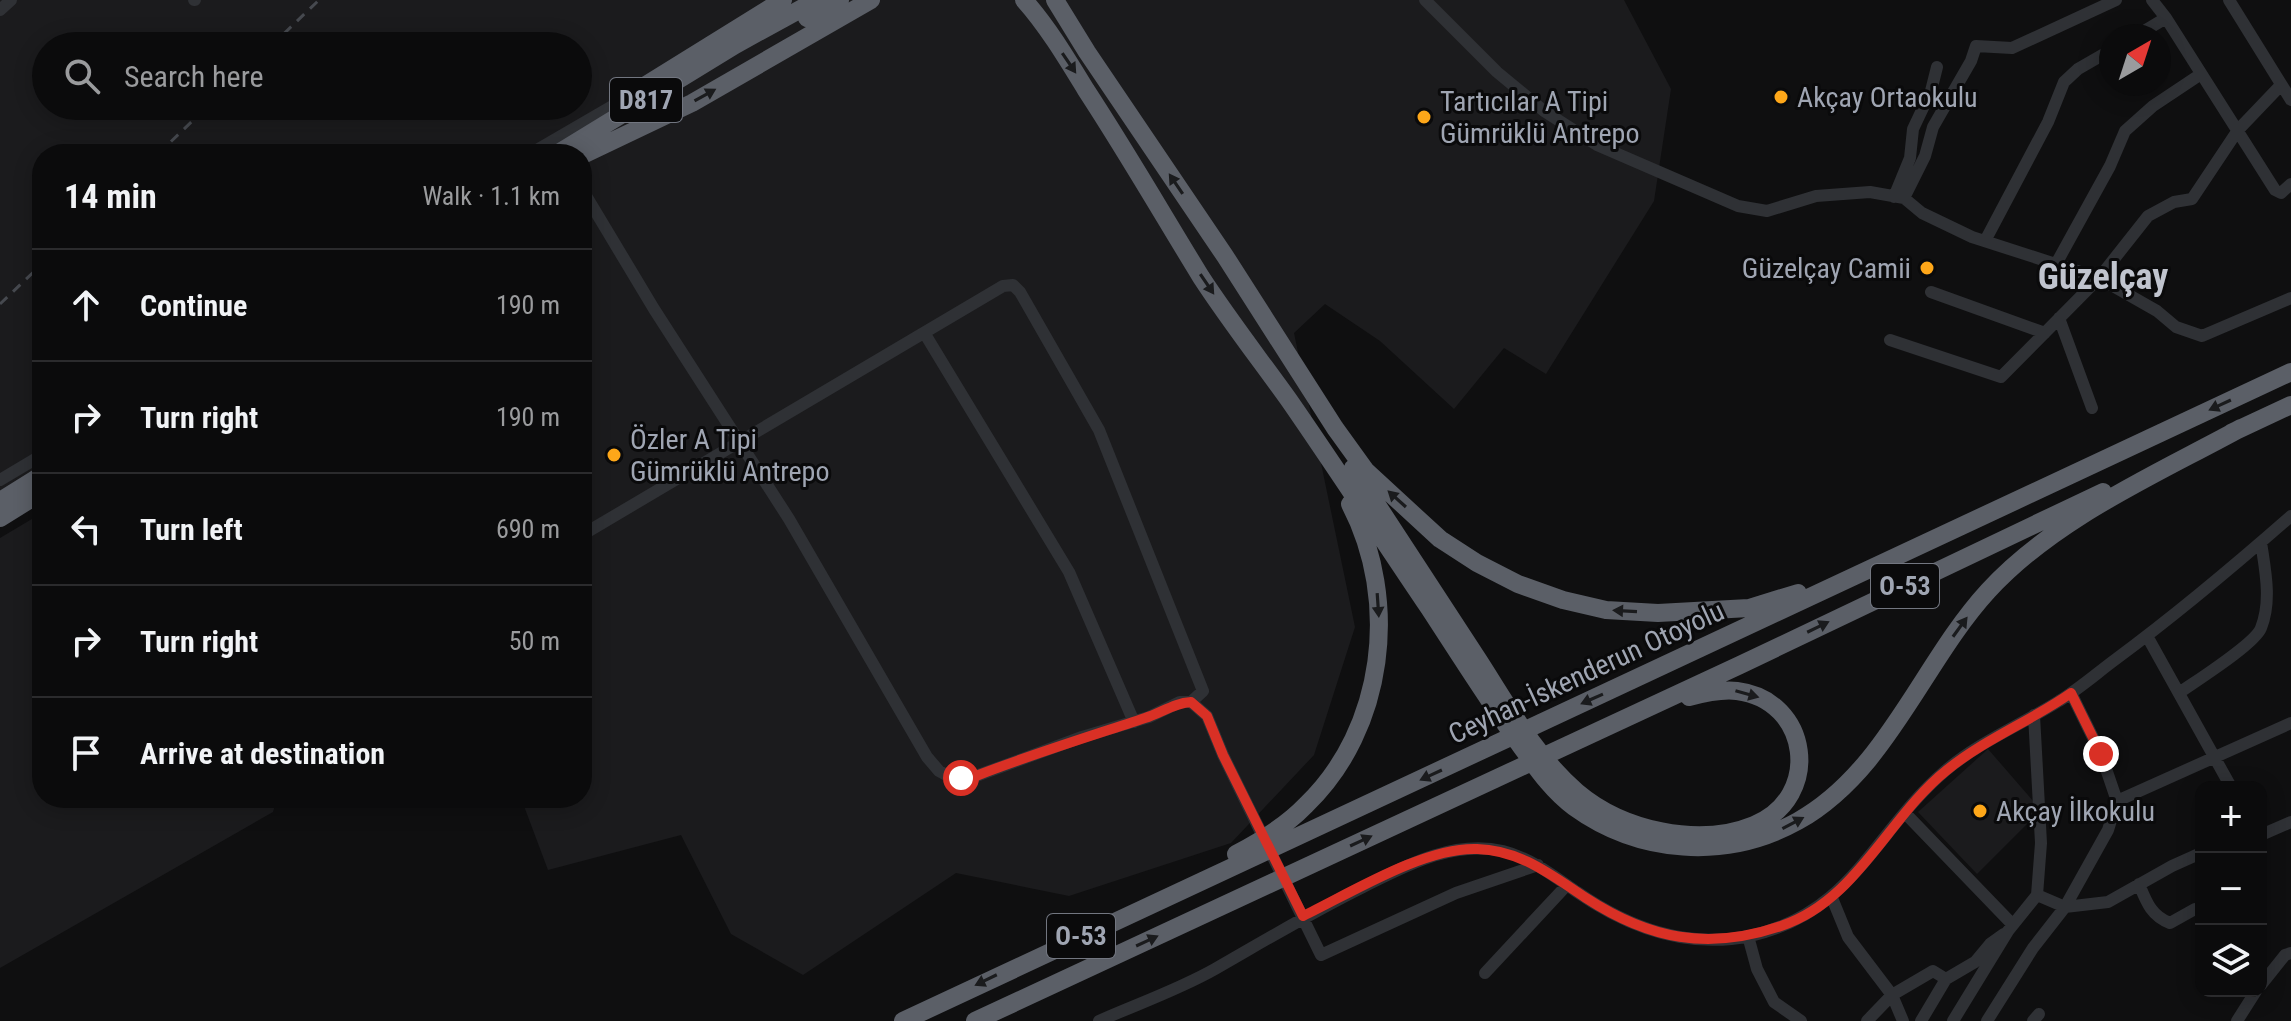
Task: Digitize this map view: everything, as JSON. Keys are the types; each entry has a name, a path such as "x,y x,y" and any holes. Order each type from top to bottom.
{"highway":[{"path":"570,144 616,104 783,0"},
{"name":"D817","path":"575,144 817,0"},
{"name":"D817","path":"592,149 738,49 840,0"},
{"path":"592,151 692,103 871,0"},
{"path":"1024,0 1071,66 1204,280 1548,783 1569,804 1597,822 1630,837 1664,845 1698,848 1730,845 1767,836 1800,820 1827,801 1879,745 1960,626 1988,591 2022,557 2056,532 2241,428"},
{"path":"1055,0 1366,471 1440,539 1477,563 1518,584 1563,600 1606,610 1658,613 1749,608 1801,593 2017,498"},
{"path":"1235,272 1275,348 1515,716 1559,775 1604,810 1635,824 1669,833 1700,835 1750,827 1767,820 1780,811 1797,781 1799,747 1793,731 1784,716 1754,694 1735,690 1709,692 1593,732"},
{"name":"Ceyhan-İskenderun Otoyolu","path":"903,1021 1267,845 1502,742 2291,372"},
{"name":"Ceyhan-İskenderun Otoyolu","path":"975,1021 2291,405"},
{"path":"1267,845 1307,805 1347,749 1371,694 1379,635 1379,603 1365,539 1336,478 1293,407"},
{"path":"0,501 32,481"},
{"path":"0,518 32,498"}],"street":[{"path":"0,10 11,0"},
{"path":"1425,0 1497,72 1544,111 1597,145 1738,206 1767,211 1816,196 1870,192 1899,198 1940,223 2099,278 2157,311 2176,327 2202,336 2291,298"},
{"path":"1899,198 1925,156 1933,127 1971,61 1976,46 2012,48 2116,0"},
{"path":"2152,0 2275,190 2281,193 2291,184"},
{"path":"2229,0 2291,100"},
{"path":"2156,24 2166,18"},
{"path":"1985,241 2048,122 2064,82 2078,69 2099,57"},
{"path":"1899,198 1910,158 1913,129 1931,91 1937,67"},
{"path":"2056,264 2110,166 2125,131 2153,106 2201,74"},
{"path":"1890,340 2001,377 2099,278 2148,216 2174,202 2192,199 2238,130 2281,85"},
{"path":"592,118 616,104"},
{"path":"547,144 588,120"},
{"path":"592,206 654,309 789,519 927,757 939,771 950,777 976,776 1082,737 1134,722 1180,702 1191,702 1207,716 1321,955 1456,893 1538,865"},
{"path":"592,529 1003,286 1013,285 1020,292 1099,430 1203,691 1191,702"},
{"path":"1931,292 2045,333"},
{"path":"2059,318 2092,408"},
{"path":"925,334 1069,572 1134,722"},
{"path":"0,480 32,461"},
{"path":"1099,1021 1211,971 1303,916 1442,852 1475,848 1505,852 1538,865 1616,916 1676,938 1713,940 1748,936 1783,926 1832,898 1905,813 1946,771 1975,749 2071,693 2185,608 2291,516"},
{"path":"2179,693 2261,630 2268,590 2261,542"},
{"path":"2147,636 2228,781"},
{"path":"1987,1021 2033,948 2065,907 2108,830 2117,801 2101,754 2071,693"},
{"path":"1957,1020 2010,928 2037,895 2041,843 2034,715"},
{"path":"2117,801 2291,723"},
{"path":"1905,813 2010,928"},
{"path":"2267,832 2291,822"},
{"path":"2037,895 2065,907 2108,902 2195,856"},
{"path":"2139,884 2147,906 2159,919 2170,923 2195,909"},
{"path":"1485,973 1567,885"},
{"path":"1832,898 1848,937 1892,995 1903,1021"},
{"path":"1921,1021 1946,979 1975,962 1990,944 2010,928"},
{"path":"1748,936 1757,969 1774,1002 1801,1021"},
{"path":"2267,978 2285,955 2291,953"},
{"path":"1867,1021 1892,995 1933,971 1946,979"},
{"path":"2237,1021 2252,997"}],"shaded area":[{"path":"0,0 1624,0 1671,89 1654,201 1546,374 1504,348 1454,409 1380,341 1325,304 1294,333 1355,627 1314,755 1231,843 1069,896 956,873 803,975 731,934 681,835 548,870 525,808 592,808 592,144 32,144 32,498 0,516"},
{"path":"32,519 32,808 274,808 273,812 0,968 0,538"},
{"name":"Akçay İlkokulu","path":"1988,749 2041,810 1977,874 1918,812"}],"railway":[{"path":"286,32 319,0"},
{"path":"168,144 193,120"},
{"path":"0,304 32,274"}],"place":[{"name":"Akçay Ortaokulu","path":"1781,97"},
{"name":"Tartıcılar A Tipi Gümrüklü Antrepo","path":"1424,117"},
{"name":"Güzelçay Camii","path":"1927,268"},
{"name":"Özler A Tipi Gümrüklü Antrepo","path":"614,455"},
{"name":"Akçay İlkokulu","path":"1980,811"}],"district":[{"name":"Güzelçay","path":"2103,276"}],"route":[{"path":"961,778 976,776 1082,737 1149,717 1180,702 1191,702 1207,716 1223,755 1303,916 1411,864 1442,852 1475,848 1505,852 1538,865 1586,898 1640,927 1676,938 1713,940 1748,936 1783,926 1832,898 1917,798 1946,771 1975,749 2071,693 2101,754"}]}
